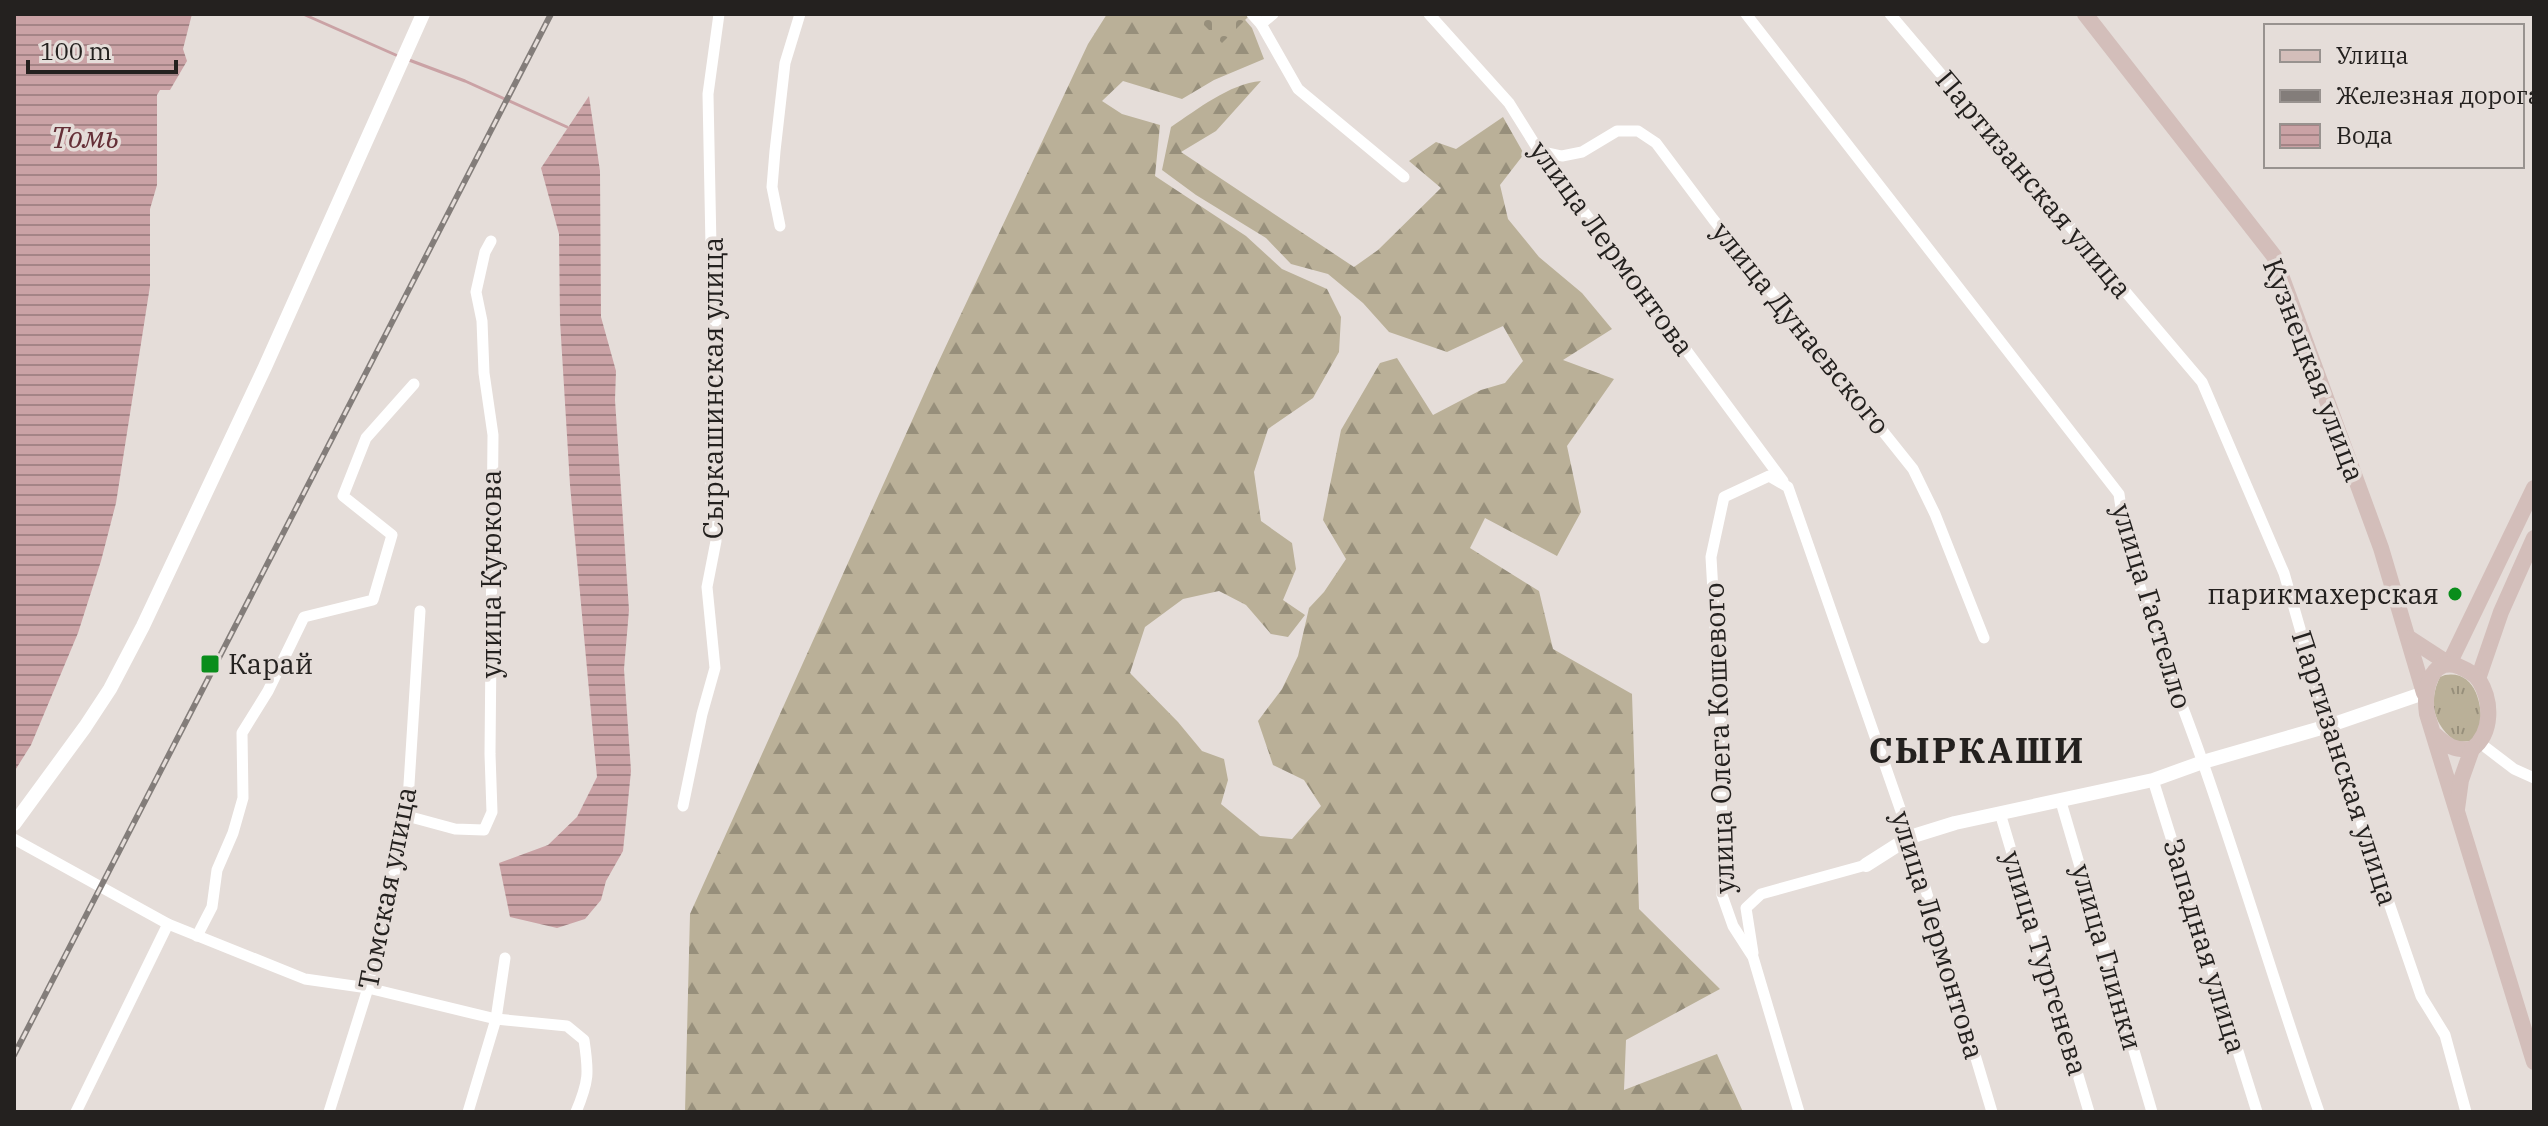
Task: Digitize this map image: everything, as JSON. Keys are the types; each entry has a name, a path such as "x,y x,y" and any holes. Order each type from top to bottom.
{"main road":[{"name":"Кузнецкая улица","path":"2085,14 2274,256 2381,548 2424,693"},
{"path":"2534,488 2449,664 2437,669 2424,693 2427,714 2456,815 2487,905 2534,1062"},
{"path":"2478,679 2501,612 2534,538"},
{"path":"2409,638 2478,679 2489,720 2486,733 2476,746 2461,780 2456,815"},
{"path":"2434,734 2447,746 2460,750 2476,746"}],"street":[{"path":"14,824 102,702 143,626 265,367 423,14"},
{"name":"Сыркашинская улица","path":"683,806 715,668 707,587 716,541 711,488 716,318 711,247 708,94 719,14"},
{"path":"780,226 772,187 775,151 785,63 800,14"},
{"path":"1252,14 1261,24 1298,89 1404,177"},
{"path":"1261,24 1273,14"},
{"name":"улица Лермонтова","path":"1429,14 1509,103 1539,151 1788,487 1910,837 1992,1112"},
{"name":"улица Гастелло","path":"1746,14 2119,494 2124,529 2156,630 2319,1112"},
{"name":"Партизанская улица","path":"1890,14 2202,382 2284,573 2328,726 2421,996 2445,1035 2466,1112"},
{"name":"улица Дунаевского","path":"1539,151 1562,156 1582,152 1617,131 1638,131 1656,143 1913,469 1935,514 1984,638"},
{"name":"улица Куюкова","path":"407,816 455,829 484,830 492,812 493,435 484,373 482,321 476,292 485,252 491,241"},
{"path":"197,936 212,907 217,870 233,833 243,798 242,733 268,691 304,617 373,600 392,535 343,496 366,438 414,384"},
{"name":"улица Олега Кошевого","path":"1788,487 1769,476 1724,497 1711,557 1721,730 1722,895 1733,926 1753,957 1799,1112"},
{"name":"Томская улица","path":"329,1112 368,988 407,816 420,611"},
{"path":"1753,957 1746,908 1761,894 1866,865 1910,837 1955,823 2153,780 2424,693"},
{"path":"2476,746 2534,778"},
{"name":"Западная улица","path":"2153,780 2257,1112"},
{"name":"улица Глинки","path":"2061,802 2152,1112"},
{"name":"улица Тургенева","path":"2000,813 2089,1112"},
{"path":"14,839 168,924 305,979 368,988 496,1019 567,1026 584,1040 588,1083 576,1112"},
{"path":"76,1112 168,924"},
{"path":"468,1112 496,1019 505,958"}],"green space":[{"path":"1107,14 1240,14 1252,28 1264,59 1214,80 1182,99 1123,81 1102,101 1122,114 1160,125 1155,176 1246,236 1282,269 1327,289 1341,317 1339,352 1313,398 1268,429 1254,472 1261,521 1292,543 1296,569 1283,600 1305,615 1288,637 1271,634 1246,605 1219,591 1183,599 1145,627 1130,673 1202,751 1224,759 1228,780 1221,804 1260,836 1292,839 1321,806 1304,780 1273,765 1258,721 1282,689 1298,656 1309,608 1346,559 1323,520 1341,430 1380,363 1397,358 1433,415 1481,390 1505,383 1523,361 1503,326 1447,352 1389,332 1363,303 1328,274 1291,264 1266,238 1162,170 1171,127 1226,92 1261,81 1216,131 1181,152 1354,267 1378,250 1441,188 1409,161 1436,142 1456,149 1503,117 1524,154 1500,185 1508,219 1539,257 1582,293 1612,329 1563,360 1614,379 1567,446 1581,512 1557,556 1485,518 1470,548 1539,591 1553,649 1632,694 1639,909 1720,989 1626,1040 1624,1090 1717,1054 1743,1112 685,1112 690,914 937,365 1088,44"},
{"path":"1193,14 1251,14 1222,43"},
{"path":"2440,677 2463,678 2475,690 2481,726 2471,741 2457,742 2438,721 2434,695"}],"water":[{"name":"Томь","path":"14,14 192,14 183,49 187,61 170,90 160,90 157,95 157,185 150,209 150,286 116,503 78,633 31,745 14,772"},
{"path":"589,96 600,171 601,317 616,371 615,400 629,610 624,669 631,771 623,851 606,881 601,900 585,919 557,928 510,917 499,863 548,845 577,817 597,777 570,485 560,321 559,234 541,168"}],"waterway":[{"path":"303,14 398,56"},
{"path":"409,60 465,81 567,127"}],"railway":[{"path":"14,1055 551,14"}],"place":[{"name":"парикмахерская","path":"2455,594"},
{"name":"Карай","path":"210,664"}],"district":[{"name":"СЫРКАШИ","path":"1977,750"}]}
